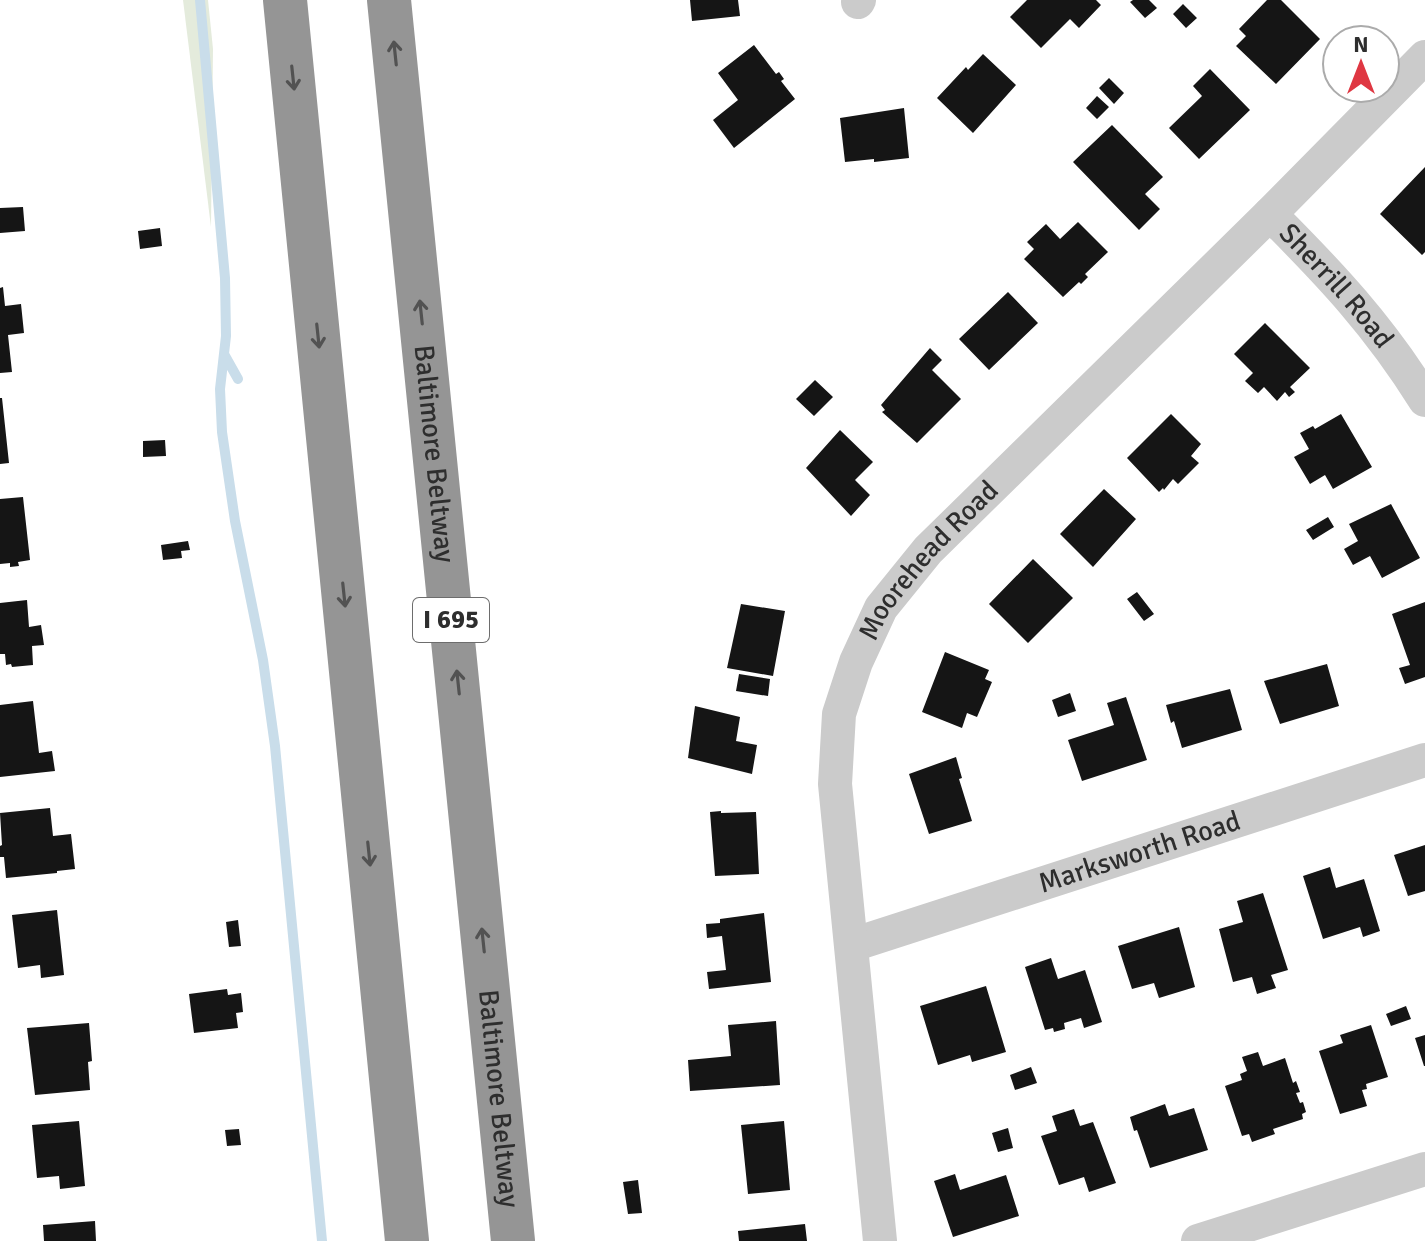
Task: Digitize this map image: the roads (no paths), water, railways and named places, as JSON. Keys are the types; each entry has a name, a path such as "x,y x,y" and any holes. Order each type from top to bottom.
{"highway":[{"path":"285,0 407,1241"},
{"name":"Baltimore Beltway","path":"389,0 513,1241"}],"street":[{"name":"Moorehead Road","path":"880,1241 835,784 839,714 856,662 881,608 928,550 1425,57"},
{"name":"Sherrill Road","path":"1270,214 1335,278 1378,329 1425,400"},
{"name":"Marksworth Road","path":"852,945 1425,760"},
{"path":"1198,1241 1425,1169"}],"waterway":[{"path":"200,0 225,278 226,336 220,389 222,432 235,521 263,660 275,746 322,1241"},
{"path":"224,354 238,379"}]}
